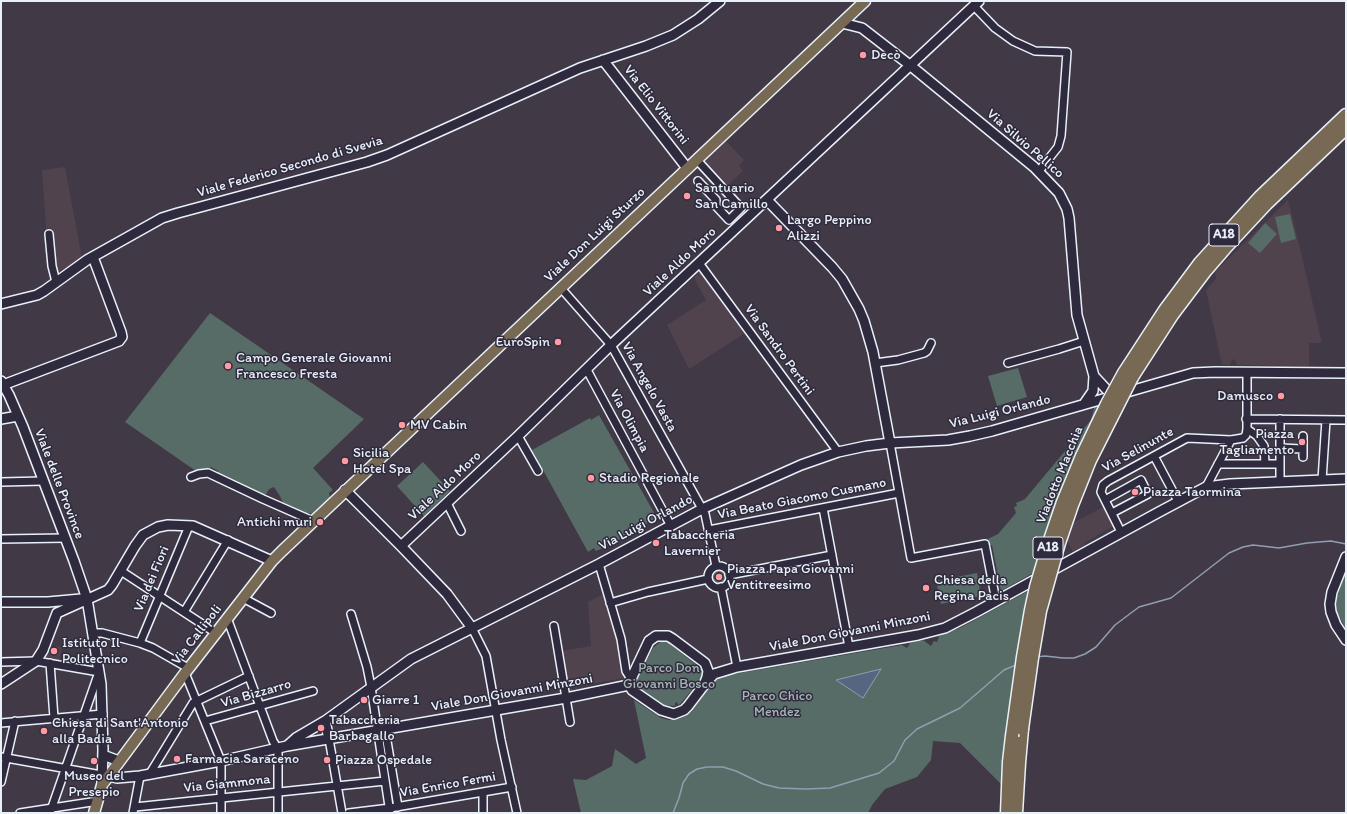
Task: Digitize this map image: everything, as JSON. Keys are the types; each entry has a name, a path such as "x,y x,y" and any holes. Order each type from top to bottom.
{"highway":[{"name":"A18","path":"1128,375 1165,310 1204,258 1260,197 1346,115"},
{"name":"A18","path":"1128,375 1180,304 1225,248 1267,203 1346,128"},
{"name":"Viadotto Macchia","path":"1017,733 1040,611 1059,543 1080,484 1128,375"},
{"name":"A18","path":"1007,813 1009,762 1017,733"},
{"name":"A18","path":"1016,813 1019,763 1017,733"}],"main road":[{"name":"Viale Don Luigi Sturzo","path":"345,490 860,5"},
{"name":"Via Callipoli","path":"94,813 104,779 120,760 186,670 272,561 345,490"}],"street":[{"name":"Viale Federico Secondo di Svevia","path":"1,304 37,295 93,258 162,218 178,212 368,162 405,148 553,79 603,60 652,44 673,35 698,19 720,1"},
{"name":"Viale Aldo Moro","path":"401,546 587,370 611,345 977,4"},
{"path":"977,4 995,28 1013,41 1035,51 1067,52 1061,136 1058,147 1039,171"},
{"path":"842,23 862,28 860,5"},
{"name":"Via Silvio Pellico","path":"862,28 911,66 1039,171 1059,193 1067,209 1071,234 1077,315 1101,399"},
{"name":"Via Elio Vittorini","path":"603,60 687,168"},
{"path":"697,160 741,208 729,220 716,206 716,200 698,181"},
{"path":"716,200 725,191"},
{"path":"767,200 820,254 842,279 864,321 875,363 911,558 985,544 996,601"},
{"path":"49,234 52,266 56,282"},
{"path":"2,383 119,341 122,337 93,258"},
{"name":"Via Sandro Pertini","path":"699,263 838,452"},
{"name":"Via Angelo Vasta","path":"560,287 611,345 705,514 716,563"},
{"path":"1008,363 1084,341"},
{"path":"875,363 898,360 924,353 927,351 931,343"},
{"name":"Via Olimpia","path":"587,370 671,526"},
{"path":"1206,487 1231,440 1243,438 1246,435 1247,372"},
{"name":"Via Luigi Orlando","path":"283,747 325,721 411,659 600,564 702,509 786,471 838,452 890,443 921,442 970,436 1193,373 1346,373"},
{"path":"1084,404 1093,391 1096,381 1107,390 1120,393"},
{"name":"Viale delle Province","path":"2,383 5,398 18,416 87,599 99,672 103,714 104,779"},
{"path":"1,418 18,416"},
{"path":"1246,419 1346,420"},
{"path":"1280,419 1280,482"},
{"path":"1322,480 1326,420"},
{"path":"1247,430 1257,436 1264,446 1265,464"},
{"path":"518,436 538,471"},
{"path":"1303,436 1303,457"},
{"name":"Via Selinunte","path":"1105,500 1101,488 1108,481 1187,438 1231,440"},
{"path":"1280,448 1303,448"},
{"path":"1154,456 1178,501"},
{"path":"1218,464 1280,464"},
{"path":"191,477 208,473 313,521"},
{"path":"1112,513 1148,494 1141,480 1105,500 1121,532"},
{"name":"Viale Don Giovanni Minzoni","path":"737,667 931,632 958,622 1206,487 1230,484 1344,480"},
{"path":"1,482 43,482"},
{"path":"345,490 447,594 472,628 486,656 501,740 517,813"},
{"name":"Via Beato Giacomo Cusmano","path":"709,530 899,493"},
{"path":"447,503 461,531"},
{"path":"823,508 849,647"},
{"path":"57,613 108,590 143,535 158,527 168,525 193,526 228,540 272,561"},
{"name":"Via dei Fiori","path":"140,643 189,526"},
{"path":"1,539 65,538"},
{"path":"184,612 228,540"},
{"path":"610,603 648,592 704,580 716,563 733,574 832,555"},
{"path":"1346,557 1332,592 1330,604 1336,625 1346,640"},
{"path":"600,564 621,639 628,680 632,690 661,710 674,714 684,710 714,674 737,667"},
{"path":"121,571 216,633"},
{"path":"733,574 722,591 737,667"},
{"path":"704,580 722,591"},
{"path":"244,598 271,613"},
{"path":"48,602 87,599"},
{"path":"1,602 54,602 58,606 57,613 43,650 36,661 1,684"},
{"path":"351,614 367,667 398,807"},
{"path":"227,618 273,741 283,747 278,792 278,813"},
{"path":"554,626 570,722"},
{"path":"92,633 102,633 153,648 186,670 197,702 221,761 221,813"},
{"path":"628,680 649,641 656,636 668,636 705,663 716,668 737,667"},
{"path":"1,662 36,661 99,672 51,810"},
{"path":"19,662 19,673"},
{"path":"50,663 54,718"},
{"path":"704,685 708,671 705,663"},
{"path":"134,810 144,776 193,703 249,676"},
{"name":"Viale Don Giovanni Minzoni","path":"104,779 144,776 283,747 566,698 628,680"},
{"name":"Via Bizzarro","path":"205,721 313,691"},
{"path":"1,723 103,714"},
{"path":"1,782 4,757 15,721"},
{"path":"325,721 330,739 342,813"},
{"path":"381,730 385,781 390,811"},
{"path":"103,752 120,760"},
{"path":"4,757 65,768 104,779"},
{"path":"337,786 385,781"},
{"name":"Via Giammona","path":"134,810 221,798 337,786"},
{"name":"Via Enrico Fermi","path":"350,813 390,811 398,807 512,787"},
{"path":"483,792 483,813"},
{"path":"20,813 51,810 98,801"}],"shaded area":[{"path":"725,140 744,160 739,166 743,171 728,185 704,160"},
{"path":"65,167 82,259 58,272 56,271 55,266 56,259 51,228 46,228 42,170"},
{"path":"1288,200 1322,343 1309,343 1309,366 1237,365 1235,359 1232,360 1230,365 1222,365 1206,290 1216,279 1215,272"},
{"path":"700,272 745,333 689,369 667,325 706,300 694,278"},
{"path":"1105,506 1114,526 1084,543 1084,545 1073,552 1066,538 1071,524"},
{"path":"604,594 614,626 624,678 568,688 562,651 591,646 588,602"},
{"name":"Istituto Il Politecnico","path":"48,647 62,647 59,663 44,660"}],"green space":[{"path":"1290,214 1296,239 1281,243 1275,217"},
{"path":"1265,223 1277,234 1260,253 1248,243"},
{"name":"Campo Generale Giovanni Francesco Fresta","path":"210,313 364,419 313,468 333,490 329,493 330,498 313,514 308,513 306,515 284,505 274,487 269,489 264,498 218,476 218,471 211,467 208,471 196,471 125,422"},
{"path":"1018,368 1027,397 997,406 988,376"},
{"path":"1102,403 1033,573 1001,591 992,545 990,545 988,539 998,534 1016,513 1014,507 1017,506 1016,503 1025,499 1091,420 1095,405"},
{"name":"Stadio Regionale","path":"599,415 657,518 603,548 596,551 594,548 588,552 532,450 590,418 591,420"},
{"path":"423,462 450,491 424,516 397,486"},
{"path":"719,570 724,572 726,577 724,582 719,584 714,582 712,577 714,572"},
{"path":"1346,572 1346,630 1335,607 1335,602"},
{"path":"977,573 981,596 941,604 936,581"},
{"name":"Parco Chico Mendez","path":"1030,590 1024,616 1007,722 1003,786 960,743 933,741 931,760 917,777 885,789 872,805 868,813 581,813 573,779 586,780 612,766 615,749 636,764 646,758 634,700 661,718 669,720 677,719 691,712 717,678 722,676 902,645 907,648 910,643 923,640 931,646 934,641 937,642 939,636 960,628"},
{"name":"Parco Don Giovanni Bosco","path":"660,642 669,643 701,669 702,672 702,678 681,703 678,705 677,702 675,703 675,706 664,705 637,686 636,682 653,648"}],"water":[{"path":"881,669 863,698 836,680"}],"waterway":[{"path":"1036,657 1045,656 1074,658 1085,654 1096,647 1115,625 1139,607 1171,598 1229,553 1243,547 1253,545 1279,548 1307,543 1331,541 1346,544"},
{"path":"673,813 683,783 689,774 697,769 707,767 723,767 736,771 763,784 779,788 806,789 830,788 879,773 894,761 905,740 917,729 960,708 1004,670 1016,665"}],"place":[{"name":"Decò","path":"863,55"},
{"name":"Santuario San Camillo","path":"687,196"},
{"name":"Largo Peppino Alizzi","path":"779,228"},
{"name":"EuroSpin","path":"558,342"},
{"name":"Campo Generale Giovanni Francesco Fresta","path":"228,366"},
{"name":"Damusco","path":"1281,396"},
{"name":"MV Cabin","path":"402,425"},
{"name":"Piazza Tagliamento","path":"1302,442"},
{"name":"Sicilia Hotel Spa","path":"345,461"},
{"name":"Stadio Regionale","path":"591,478"},
{"name":"Piazza Taormina","path":"1135,492"},
{"name":"Antichi muri","path":"320,522"},
{"name":"Tabaccheria Lavernier","path":"656,543"},
{"name":"Piazza Papa Giovanni Ventitreesimo","path":"719,577"},
{"name":"Chiesa della Regina Pacis","path":"926,588"},
{"name":"Istituto Il Politecnico","path":"54,651"},
{"name":"Giarre 1","path":"364,700"},
{"name":"Tabaccheria Barbagallo","path":"321,728"},
{"name":"Chiesa di Sant'Antonio alla Badia","path":"44,731"},
{"name":"Farmacia Saraceno","path":"177,759"},
{"name":"Piazza Ospedale","path":"327,760"},
{"name":"Museo del Presepio","path":"94,761"}]}
